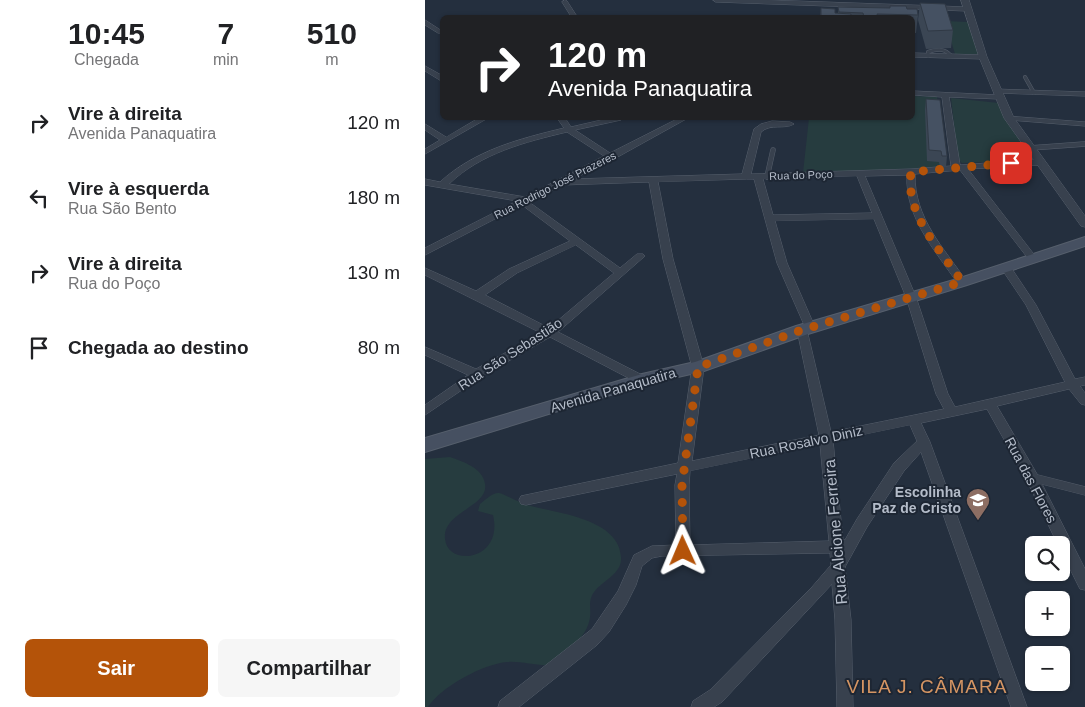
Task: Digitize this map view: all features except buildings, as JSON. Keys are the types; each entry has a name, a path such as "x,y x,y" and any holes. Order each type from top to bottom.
{"main road":[{"name":"Avenida Panaquatira","path":"425,445 642,380 698,367 806,328 962,282 1085,241"}],"street":[{"path":"716,0 967,9"},
{"path":"965,0 983,57 1009,118 1085,224"},
{"path":"565,2 573,15"},
{"path":"425,22 440,32"},
{"path":"915,55 983,57"},
{"path":"425,68 440,78"},
{"path":"915,93 1085,94"},
{"path":"945,94 959,168 1033,259"},
{"path":"1009,118 1085,124"},
{"path":"425,152 480,120"},
{"path":"562,120 569,130 611,157"},
{"path":"442,185 463,167 483,156 521,142 609,120"},
{"name":"Rua Rodrigo José Prazeres","path":"425,252 680,120"},
{"path":"746,178 757,131 761,126 766,124 790,124"},
{"path":"425,126 445,140"},
{"name":"Rua do Poço","path":"562,182 653,181 911,172 1040,162"},
{"path":"911,172 911,192 920,221 962,282"},
{"path":"860,173 911,297 942,394 951,411"},
{"name":"Rua Alcione Ferreira","path":"763,177 768,218 806,328 826,438 842,547"},
{"path":"653,181 668,259 698,367 682,485 683,551"},
{"path":"425,182 526,201 621,273"},
{"path":"768,218 877,216"},
{"path":"477,295 513,271 577,241"},
{"name":"Rua São Sebastião","path":"425,410 477,374 551,332 639,256"},
{"path":"1006,268 1031,305 1072,384 1085,401"},
{"path":"425,271 551,332 642,380"},
{"path":"425,351 477,374"},
{"name":"Rua Rosalvo Diniz","path":"526,500 990,404 1085,381"},
{"name":"Rua das Flores","path":"990,404 1032,478 1085,584"},
{"path":"914,420 924,442 1019,707"},
{"path":"699,707 715,702 817,592 838,567 842,547 899,467 924,442"},
{"path":"506,707 595,637 607,623 621,600 631,580 634,566 640,558 661,549 683,551 842,547"},
{"name":"Rua Alcione Ferreira","path":"838,567 843,620 845,707"}],"lane":[{"path":"1025,77 1034,94"},
{"path":"1030,148 1085,144"},
{"path":"763,177 773,150"},
{"path":"1032,478 1085,491"}],"green space":[{"path":"945,21 968,22 978,54 955,54"},
{"path":"915,96 937,97 946,167 803,173 809,120 915,120"},
{"path":"951,98 999,103 1036,160 962,163 958,159"},
{"path":"450,457 479,471 484,480 485,489 482,497 451,521 446,529 445,539 448,548 455,554 464,556 474,555 491,542 494,530 493,515 478,511 480,504 492,495 499,493 527,505 584,519 598,526 618,544 621,557 618,569 594,592 590,600 590,615 585,631 569,650 550,665 507,662 486,667 452,684 434,699 428,707 425,707 425,459"}],"place":[{"name":"Escolinha Paz de Cristo","path":"978,521"}],"district":[{"name":"VILA J. CÂMARA","path":"927,686"}],"route":[{"path":"683,551 682,485 698,367 802,330 962,282 920,221 914,208 911,192 911,172 1011,163"}]}
